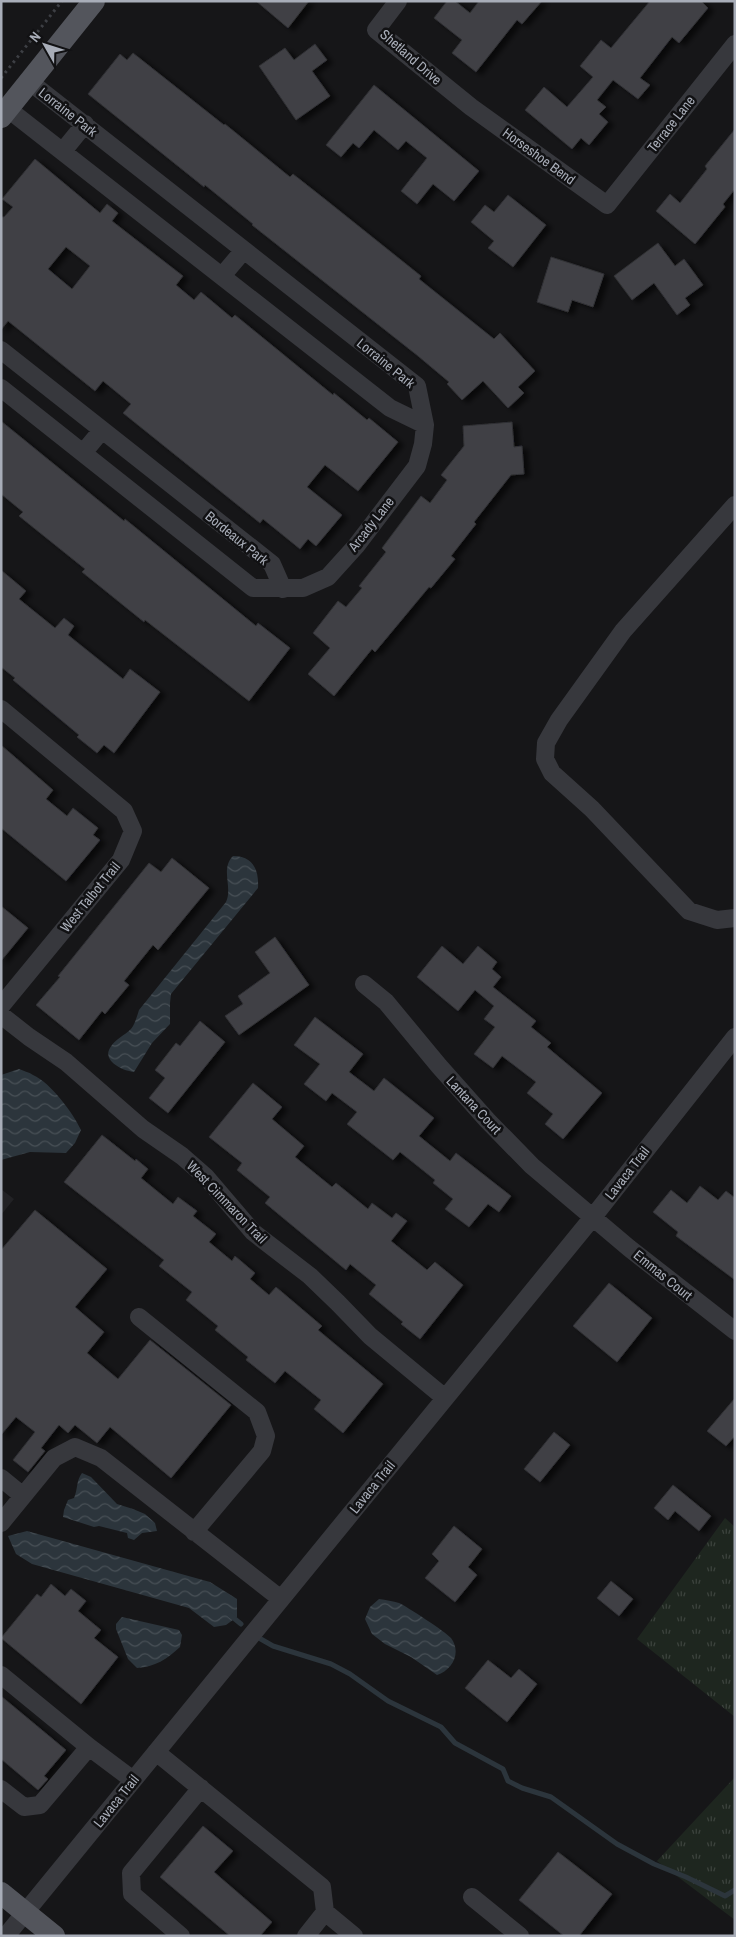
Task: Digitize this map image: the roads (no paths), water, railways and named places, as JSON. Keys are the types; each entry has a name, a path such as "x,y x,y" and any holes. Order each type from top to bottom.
{"main road":[{"path":"4,113 94,1"},
{"path":"1,1893 54,1936"}],"street":[{"name":"Shetland Drive","path":"398,1 376,30 470,107"},
{"name":"Terrace Lane","path":"607,205 735,44"},
{"name":"Lorraine Park","path":"30,82 417,386 425,425"},
{"name":"Horseshoe Bend","path":"470,107 607,205"},
{"path":"4,113 63,151 390,408 425,425"},
{"path":"63,151 84,124"},
{"path":"222,276 244,250"},
{"name":"Bordeaux Park","path":"1,350 272,564 283,589 254,588 1,388"},
{"name":"Arcady Lane","path":"283,589 303,588 328,577 356,546 417,466 423,444 425,425"},
{"path":"83,453 102,430"},
{"path":"735,506 623,630 555,728 546,743 545,759 552,773 592,809 689,911 717,920 735,918"},
{"name":"West Talbot Trail","path":"1,709 124,811 133,831 121,860 1,1006"},
{"name":"Lantana Court","path":"364,984 386,1002 487,1120 532,1166 593,1217"},
{"name":"West Cimmaron Trail","path":"1,1015 66,1062 143,1129 182,1156 206,1177 253,1232 310,1276 370,1336 445,1398"},
{"name":"Lavaca Trail","path":"6,1936 593,1217 735,1037"},
{"name":"Emmas Court","path":"593,1217 629,1248 735,1331"},
{"path":"139,1317 257,1412 266,1436 262,1451 194,1532"},
{"path":"4,1520 54,1458 75,1447 100,1458 280,1599"},
{"path":"1,1478 23,1496"},
{"path":"1,1675 89,1747 133,1780"},
{"path":"1,1789 24,1807 40,1805 89,1747"},
{"path":"156,1752 322,1887 325,1912 354,1936"},
{"path":"181,1936 132,1894 131,1873 201,1788"},
{"path":"472,1897 520,1936"},
{"path":"306,1936 325,1912"}],"water":[{"path":"233,856 246,859 254,866 258,888 171,994 170,1024 152,1043 134,1072 124,1070 111,1061 108,1053 110,1048 131,1029 139,1010 226,902 228,896 227,867"},
{"path":"19,1069 40,1079 54,1091 67,1107 81,1130 75,1143 66,1153 30,1152 1,1160 1,1075"},
{"path":"82,1473 91,1477 117,1504 145,1514 155,1523 157,1531 142,1533 134,1540 128,1538 127,1533 99,1526 94,1527 63,1517 68,1500 74,1498"},
{"path":"27,1531 210,1582 237,1599 237,1617 226,1625 214,1627 189,1608 32,1564 16,1554 8,1536"},
{"path":"379,1599 403,1605 448,1635 456,1649 451,1665 437,1675 411,1657 385,1644 372,1634 365,1619 370,1607"},
{"path":"122,1617 179,1630 182,1635 180,1647 160,1662 137,1668 128,1659 116,1629 116,1624"}],"waterway":[{"path":"230,1615 241,1624"},
{"path":"259,1638 273,1646 331,1664 350,1674 388,1701 441,1727 455,1743 503,1769 508,1781 522,1788 551,1797 617,1844 654,1864 725,1896 735,1890"}]}
